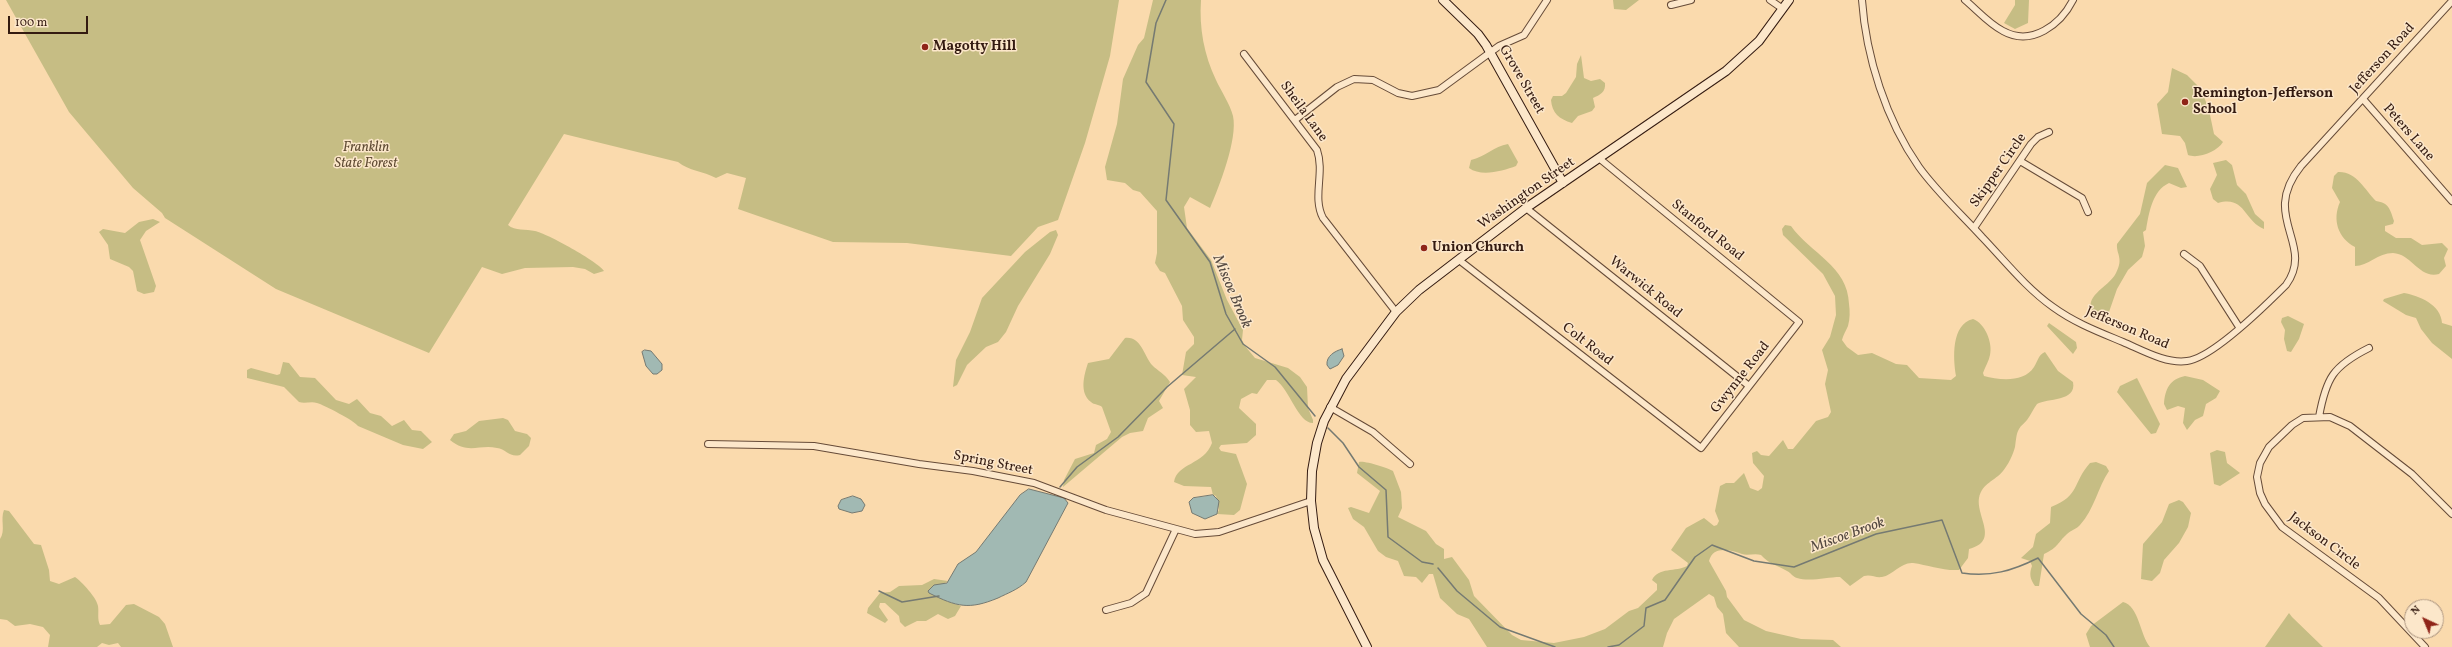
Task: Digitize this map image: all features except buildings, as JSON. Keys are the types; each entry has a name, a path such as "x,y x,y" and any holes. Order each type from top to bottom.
{"main road":[{"name":"Grove Street","path":"1443,0 1478,34 1490,52 1563,183"},
{"name":"Washington Street","path":"1367,647 1323,560 1314,528 1311,501 1312,471 1317,443 1330,407 1346,379 1396,312 1419,290 1526,208 1600,159 1731,68 1759,41 1789,0"}],"street":[{"path":"1296,120 1347,81 1365,79 1376,81 1404,94 1424,95 1445,86 1490,52 1524,35 1547,0"},
{"path":"1671,5 1691,0"},
{"path":"1770,0 1783,9"},
{"name":"Jefferson Road","path":"1862,0 1870,56 1894,122 1919,166 1974,228 2028,285 2053,307 2089,328 2160,357 2179,362 2200,358 2239,327 2282,289 2292,274 2296,262 2295,249 2284,210 2286,196 2291,181 2301,166 2452,1"},
{"path":"1965,0 1999,29 2009,34 2022,36 2034,34 2052,27 2063,18 2073,0"},
{"name":"Sheila Lane","path":"1244,54 1313,142 1319,158 1318,197 1321,214 1396,312"},
{"name":"Peters Lane","path":"2363,99 2452,201"},
{"name":"Skipper Circle","path":"1974,228 2038,137 2049,132"},
{"name":"Stanford Road","path":"1600,159 1799,322"},
{"path":"2020,161 2077,195 2085,202 2088,212"},
{"name":"Warwick Road","path":"1526,208 1749,386"},
{"path":"2184,254 2200,266 2239,327"},
{"name":"Colt Road","path":"1459,260 1701,448"},
{"name":"Gwynne Road","path":"1701,448 1799,322"},
{"path":"2319,417 2322,399 2331,377 2347,359 2369,348"},
{"path":"1330,407 1373,432 1410,464"},
{"name":"Jackson Circle","path":"2425,647 2379,598 2282,527 2263,499 2258,477 2264,454 2292,425 2303,418 2330,417 2350,426 2412,474 2452,514"},
{"name":"Spring Street","path":"708,444 814,446 918,464 973,471 1034,483 1093,506 1195,534 1219,532 1311,501"},
{"path":"2446,508 2452,503"},
{"path":"1106,610 1132,603 1146,593 1176,529"}],"green space":[{"name":"Franklin State Forest","path":"6,0 1119,0 1110,56 1085,143 1058,220 1038,227 1011,256 907,243 833,242 738,209 746,178 727,173 716,178 682,165 678,162 564,134 508,225 517,229 535,231 550,237 593,261 604,271 594,274 585,269 573,267 525,268 502,274 482,267 429,353 276,289 165,218 162,213 133,188 69,112"},
{"path":"1153,0 1201,0 1201,21 1205,51 1212,71 1233,116 1233,137 1227,163 1214,199 1210,208 1190,197 1184,207 1187,228 1211,260 1227,300 1243,330 1242,340 1245,346 1255,358 1288,368 1300,377 1307,387 1308,408 1313,420 1313,423 1308,422 1303,418 1286,391 1276,380 1267,380 1257,394 1252,393 1241,399 1239,408 1256,424 1256,435 1247,443 1221,445 1219,448 1221,451 1236,454 1247,484 1240,510 1234,515 1217,514 1219,510 1216,496 1213,495 1211,487 1184,486 1174,482 1180,471 1203,456 1212,443 1209,431 1196,432 1190,425 1190,410 1184,389 1196,377 1182,375 1186,352 1194,344 1194,337 1183,320 1182,306 1165,273 1160,271 1155,263 1157,253 1157,211 1140,192 1133,190 1125,183 1107,180 1105,167 1117,124 1123,79 1138,45 1144,38"},
{"path":"1613,0 1639,0 1626,10 1614,9"},
{"path":"2015,0 2029,0 2028,23 2015,29 2004,23 2015,5"},
{"path":"1581,55 1584,78 1591,81 1600,79 1605,83 1605,89 1598,96 1593,98 1595,107 1592,111 1578,116 1572,123 1563,120 1557,115 1553,109 1551,100 1553,96 1562,96 1566,93 1576,77 1577,64"},
{"path":"2172,68 2187,75 2201,89 2209,110 2214,134 2223,142 2212,152 2197,156 2188,155 2185,143 2180,136 2162,134 2157,104 2168,92"},
{"path":"1508,144 1518,162 1516,166 1505,170 1486,173 1474,171 1469,168 1471,160 1481,157 1498,147"},
{"path":"2226,160 2232,165 2237,185 2246,194 2255,214 2264,222 2264,229 2257,225 2244,210 2234,203 2227,201 2218,203 2213,199 2210,189 2217,175 2213,163"},
{"path":"2165,165 2178,168 2187,187 2181,188 2169,183 2159,191 2152,203 2146,230 2143,232 2145,246 2142,257 2128,270 2117,289 2109,312 2094,316 2091,309 2093,297 2112,279 2118,268 2120,260 2117,244 2140,214 2147,183"},
{"path":"2338,172 2355,178 2376,201 2384,203 2388,207 2394,221 2393,224 2385,226 2385,231 2396,238 2411,238 2422,245 2442,243 2448,249 2444,258 2446,266 2439,274 2432,275 2426,273 2405,257 2400,254 2393,253 2383,255 2364,264 2355,266 2355,247 2344,239 2338,228 2337,215 2340,202 2332,188 2334,176"},
{"path":"153,219 160,222 146,231 140,240 156,286 154,292 144,294 137,291 133,271 129,267 110,259 108,245 99,232 103,229 125,233 139,222"},
{"path":"1785,225 1791,226 1799,236 1827,261 1842,280 1847,291 1850,312 1848,326 1842,340 1847,347 1858,355 1872,353 1896,364 1907,365 1919,378 1951,380 1956,376 1954,352 1957,335 1966,322 1973,319 1981,325 1989,339 1991,350 1989,360 1983,373 1984,376 1997,379 2011,379 2024,376 2034,367 2039,356 2045,352 2058,371 2073,382 2073,388 2066,396 2037,404 2018,431 2012,457 2007,466 1983,489 1979,498 1985,534 1983,540 1978,545 1969,549 1968,558 1959,570 1947,570 1909,563 1901,566 1886,576 1864,576 1850,586 1840,577 1813,579 1797,578 1761,555 1744,555 1733,551 1723,550 1714,553 1709,561 1726,591 1727,597 1744,620 1766,631 1801,639 1833,640 1841,647 1739,647 1726,633 1723,614 1717,607 1714,597 1709,594 1674,619 1667,633 1663,647 1487,647 1469,619 1457,614 1440,598 1433,574 1429,574 1422,583 1416,577 1404,576 1398,561 1386,557 1378,551 1364,527 1353,519 1348,508 1351,507 1369,513 1380,491 1357,473 1359,462 1365,462 1393,471 1401,492 1402,508 1398,517 1426,531 1436,544 1444,549 1444,559 1452,557 1469,580 1474,596 1512,635 1521,640 1554,643 1584,637 1605,629 1629,611 1638,608 1657,590 1657,584 1652,580 1658,573 1687,566 1688,563 1671,550 1686,528 1704,518 1714,526 1717,525 1719,521 1715,511 1720,486 1726,483 1734,483 1744,473 1750,488 1758,491 1762,488 1764,476 1753,463 1752,453 1757,451 1761,455 1769,456 1783,440 1788,449 1793,449 1816,421 1828,417 1831,412 1825,384 1828,370 1822,350 1830,337 1836,315 1835,296 1823,274 1783,235 1782,229"},
{"path":"1056,230 1058,235 1050,254 1018,306 1006,332 998,342 986,347 967,365 957,385 953,387 956,360 970,332 982,298 1025,252 1050,232"},
{"path":"2404,293 2416,296 2428,302 2438,311 2441,316 2442,323 2452,326 2452,359 2432,343 2421,329 2416,318 2406,315 2383,301 2384,299"},
{"path":"2288,316 2304,324 2299,339 2291,352 2287,351 2284,339 2285,330 2281,322 2282,318"},
{"path":"2049,323 2076,342 2077,348 2073,354 2047,326"},
{"path":"1125,338 1135,340 1142,347 1152,365 1170,382 1159,401 1163,408 1148,418 1143,431 1130,433 1122,437 1063,487 1064,480 1075,459 1094,453 1096,445 1107,439 1111,432 1102,407 1092,403 1085,394 1084,378 1088,363 1109,359"},
{"path":"283,362 289,363 300,377 315,378 336,400 349,404 357,399 370,413 381,416 392,426 404,420 412,430 421,431 432,442 423,449 403,445 358,426 346,417 321,404 315,402 299,402 284,387 247,378 247,370 251,368 277,375 280,374"},
{"path":"2185,376 2203,380 2220,391 2216,398 2206,404 2203,416 2195,420 2187,430 2183,423 2185,408 2178,406 2167,410 2164,404 2167,389 2172,382"},
{"path":"2137,378 2160,424 2156,433 2151,434 2117,392 2120,386"},
{"path":"503,418 508,420 515,431 527,434 531,438 529,446 520,455 513,455 503,450 491,447 462,447 450,440 454,434 466,431 479,421"},
{"path":"2217,450 2225,452 2227,463 2240,473 2220,486 2214,484 2210,453"},
{"path":"2096,462 2106,466 2109,471 2092,506 2085,519 2079,526 2070,531 2053,549 2044,554 2039,586 2035,586 2030,576 2032,566 2030,561 2021,558 2033,547 2036,534 2050,523 2051,507 2067,498 2072,493 2084,470 2090,463"},
{"path":"2179,500 2183,502 2191,513 2188,527 2179,543 2164,560 2160,573 2152,581 2141,579 2143,544 2162,522 2169,504"},
{"path":"4,510 9,511 34,544 41,545 49,570 50,581 59,584 75,577 89,590 97,603 100,625 110,624 126,605 134,604 159,617 165,624 173,647 121,647 118,643 109,645 102,643 97,647 48,647 50,635 43,627 30,624 15,626 7,620 0,619 0,539 3,532"},
{"path":"934,579 948,581 942,585 947,601 961,606 955,616 948,619 938,614 926,621 917,621 905,627 900,622 899,616 885,603 880,603 879,607 888,620 885,623 867,613 868,608 880,593 890,592 899,586 922,585"},
{"path":"2123,602 2133,609 2150,647 2090,647 2086,634 2091,626"},
{"path":"2289,613 2292,617 2323,647 2265,647"}],"water":[{"path":"1342,349 1344,356 1338,365 1330,369 1327,365 1329,357"},
{"path":"645,350 651,351 662,364 662,370 657,374 653,374 646,366 642,352"},
{"path":"1029,489 1064,498 1068,503 1026,582 998,598 988,602 971,605 955,604 929,593 928,591 934,585 947,583 958,564 976,552 1020,495"},
{"path":"1213,495 1219,501 1217,514 1205,519 1192,513 1189,502 1193,498"},
{"path":"853,496 861,499 865,505 862,511 852,513 839,509 838,506 841,500"}],"waterway":[{"name":"Miscoe Brook","path":"1166,0 1156,23 1146,82 1174,124 1166,200 1210,262 1226,314 1243,344 1275,367 1315,416"},
{"path":"1060,487 1077,467 1118,437 1167,387 1235,329"},
{"name":"Miscoe Brook","path":"1328,428 1343,443 1359,467 1386,490 1388,537 1422,562 1433,564"},
{"name":"Miscoe Brook","path":"1608,647 1619,645 1644,626 1646,608 1665,600 1695,557 1712,545 1754,561 1794,567 1876,534 1942,520 1962,573 1982,574 2001,572 2010,570 2038,558 2081,614 2106,635 2114,647"},
{"name":"Miscoe Brook","path":"1438,568 1457,591 1500,627 1555,647"},
{"path":"879,591 902,602 939,596"}],"place":[{"name":"Magotty Hill","path":"925,47"},
{"name":"Remington-Jefferson School","path":"2185,102"},
{"name":"Union Church","path":"1424,248"}]}
